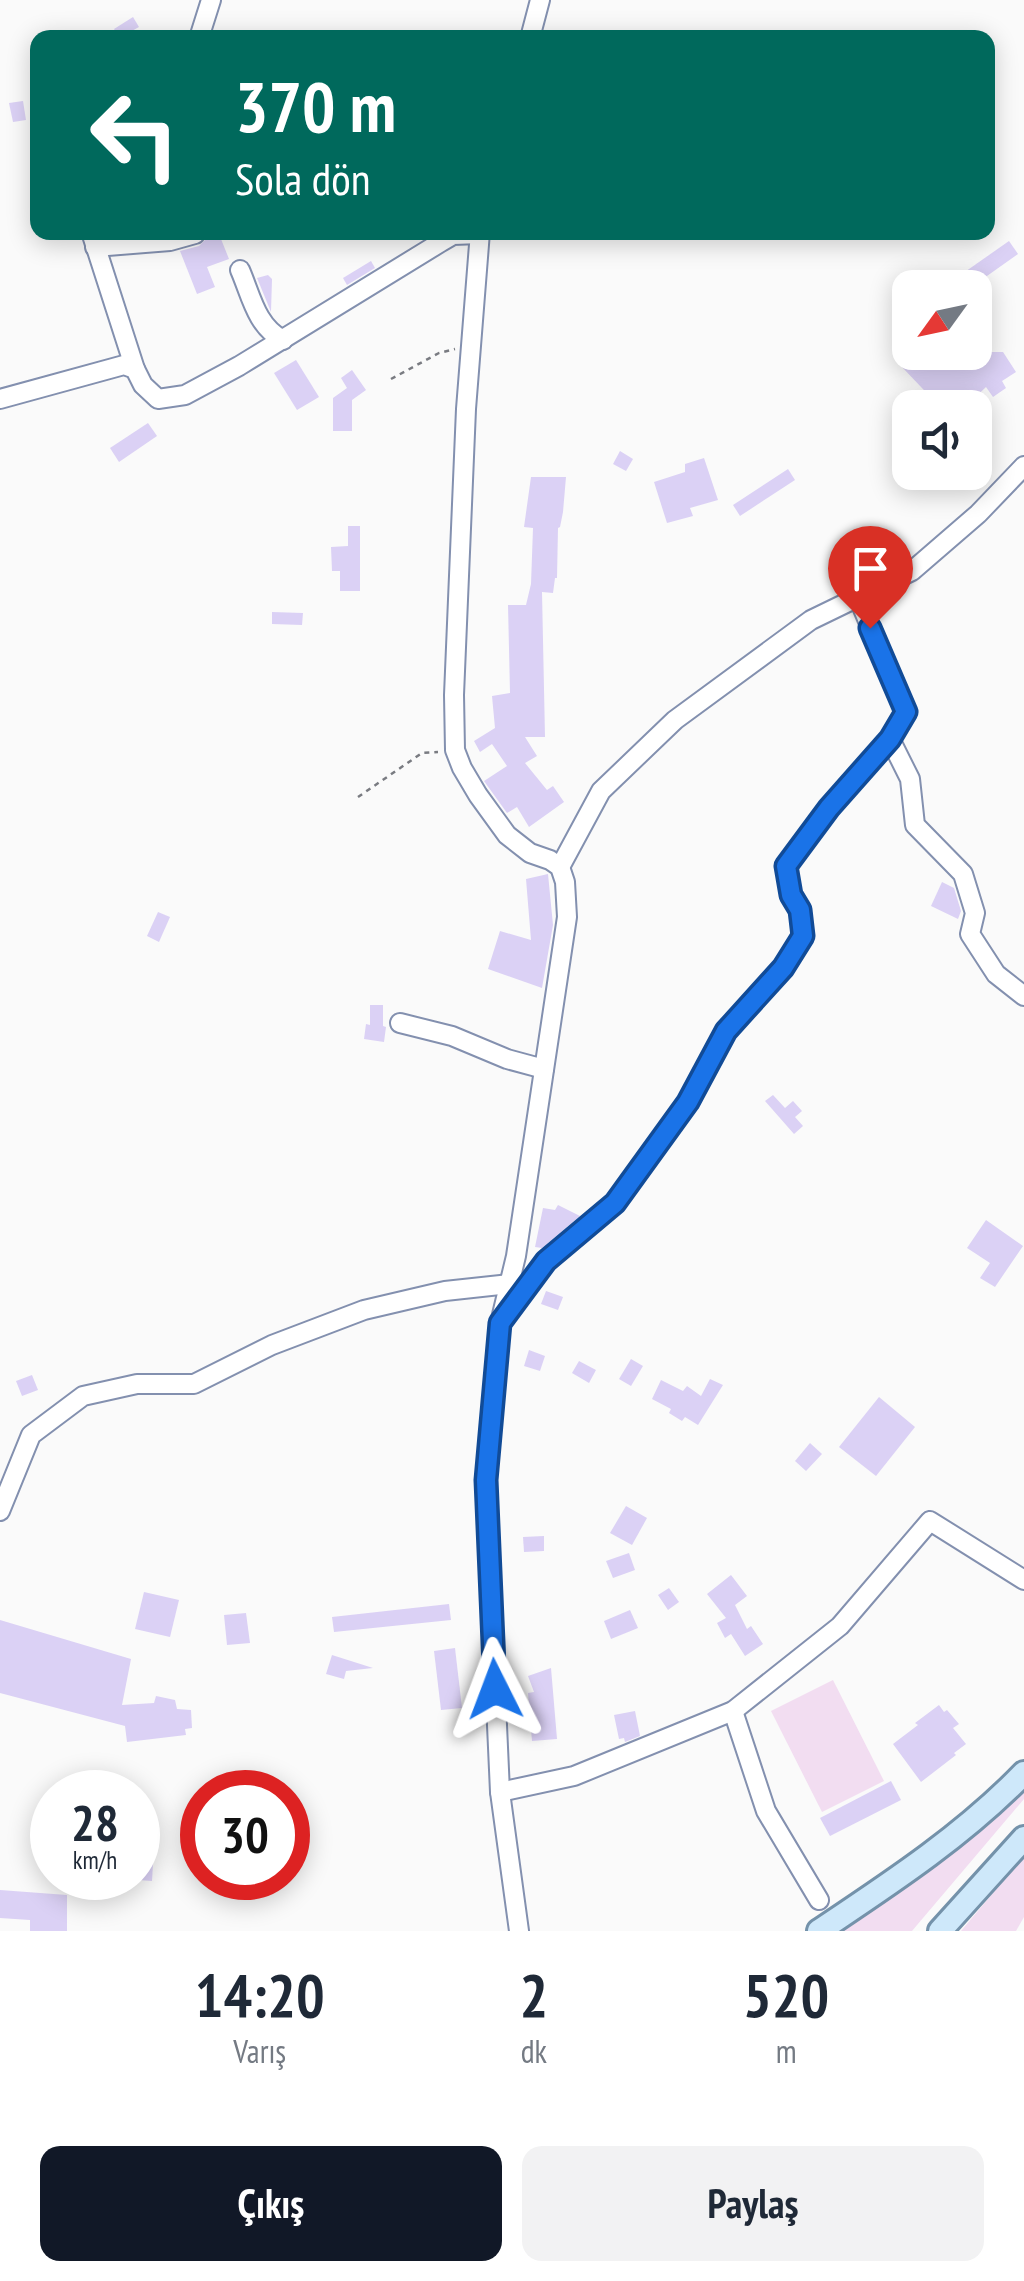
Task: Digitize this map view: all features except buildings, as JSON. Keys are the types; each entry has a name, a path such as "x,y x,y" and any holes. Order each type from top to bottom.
{"main road":[{"path":"819,1931 928,1856 1001,1797 1024,1773"},
{"path":"940,1931 1024,1838"}],"street":[{"path":"202,30 211,0"},
{"path":"532,30 540,0"},
{"path":"174,240 93,240 135,368 142,385 158,399 185,395 283,340 444,240"},
{"path":"479,240 454,695 455,750 478,796 507,834 530,853 560,868 567,917 516,1256 500,1323 486,1480 500,1792 519,1931"},
{"path":"240,270 265,326 283,340"},
{"path":"0,399 124,365 135,368"},
{"path":"560,868 601,792 675,720 811,620 912,571 978,514 1024,466"},
{"path":"500,1323 546,1261 615,1203 688,1102 726,1031 783,968 803,936 800,910 791,895 786,866 829,808 890,739 906,712 858,597"},
{"path":"890,739 910,778 915,826 963,874 974,913 970,934 996,974 1024,996"},
{"path":"400,1023 452,1036 507,1059 544,1069"},
{"path":"0,1511 31,1435 83,1396 138,1384 194,1384 272,1345 364,1310 445,1291 510,1284"},
{"path":"500,1792 574,1776 734,1711 840,1626 930,1522 1024,1580"},
{"path":"734,1711 766,1811 819,1900"}],"path":[{"path":"391,379 438,353 471,344"},
{"path":"358,797 422,753 455,750"}],"shaded area":[{"path":"833,1680 884,1781 822,1812 771,1711"},
{"path":"1024,1786 1024,1799 912,1931 834,1931 912,1881"},
{"path":"1024,1856 1024,1917 1016,1931 961,1931"}],"route":[{"path":"495,1689 486,1480 500,1323 546,1261 615,1203 688,1102 726,1031 783,968 803,936 800,910 791,895 786,866 829,808 890,739 906,712 870,628"}]}
